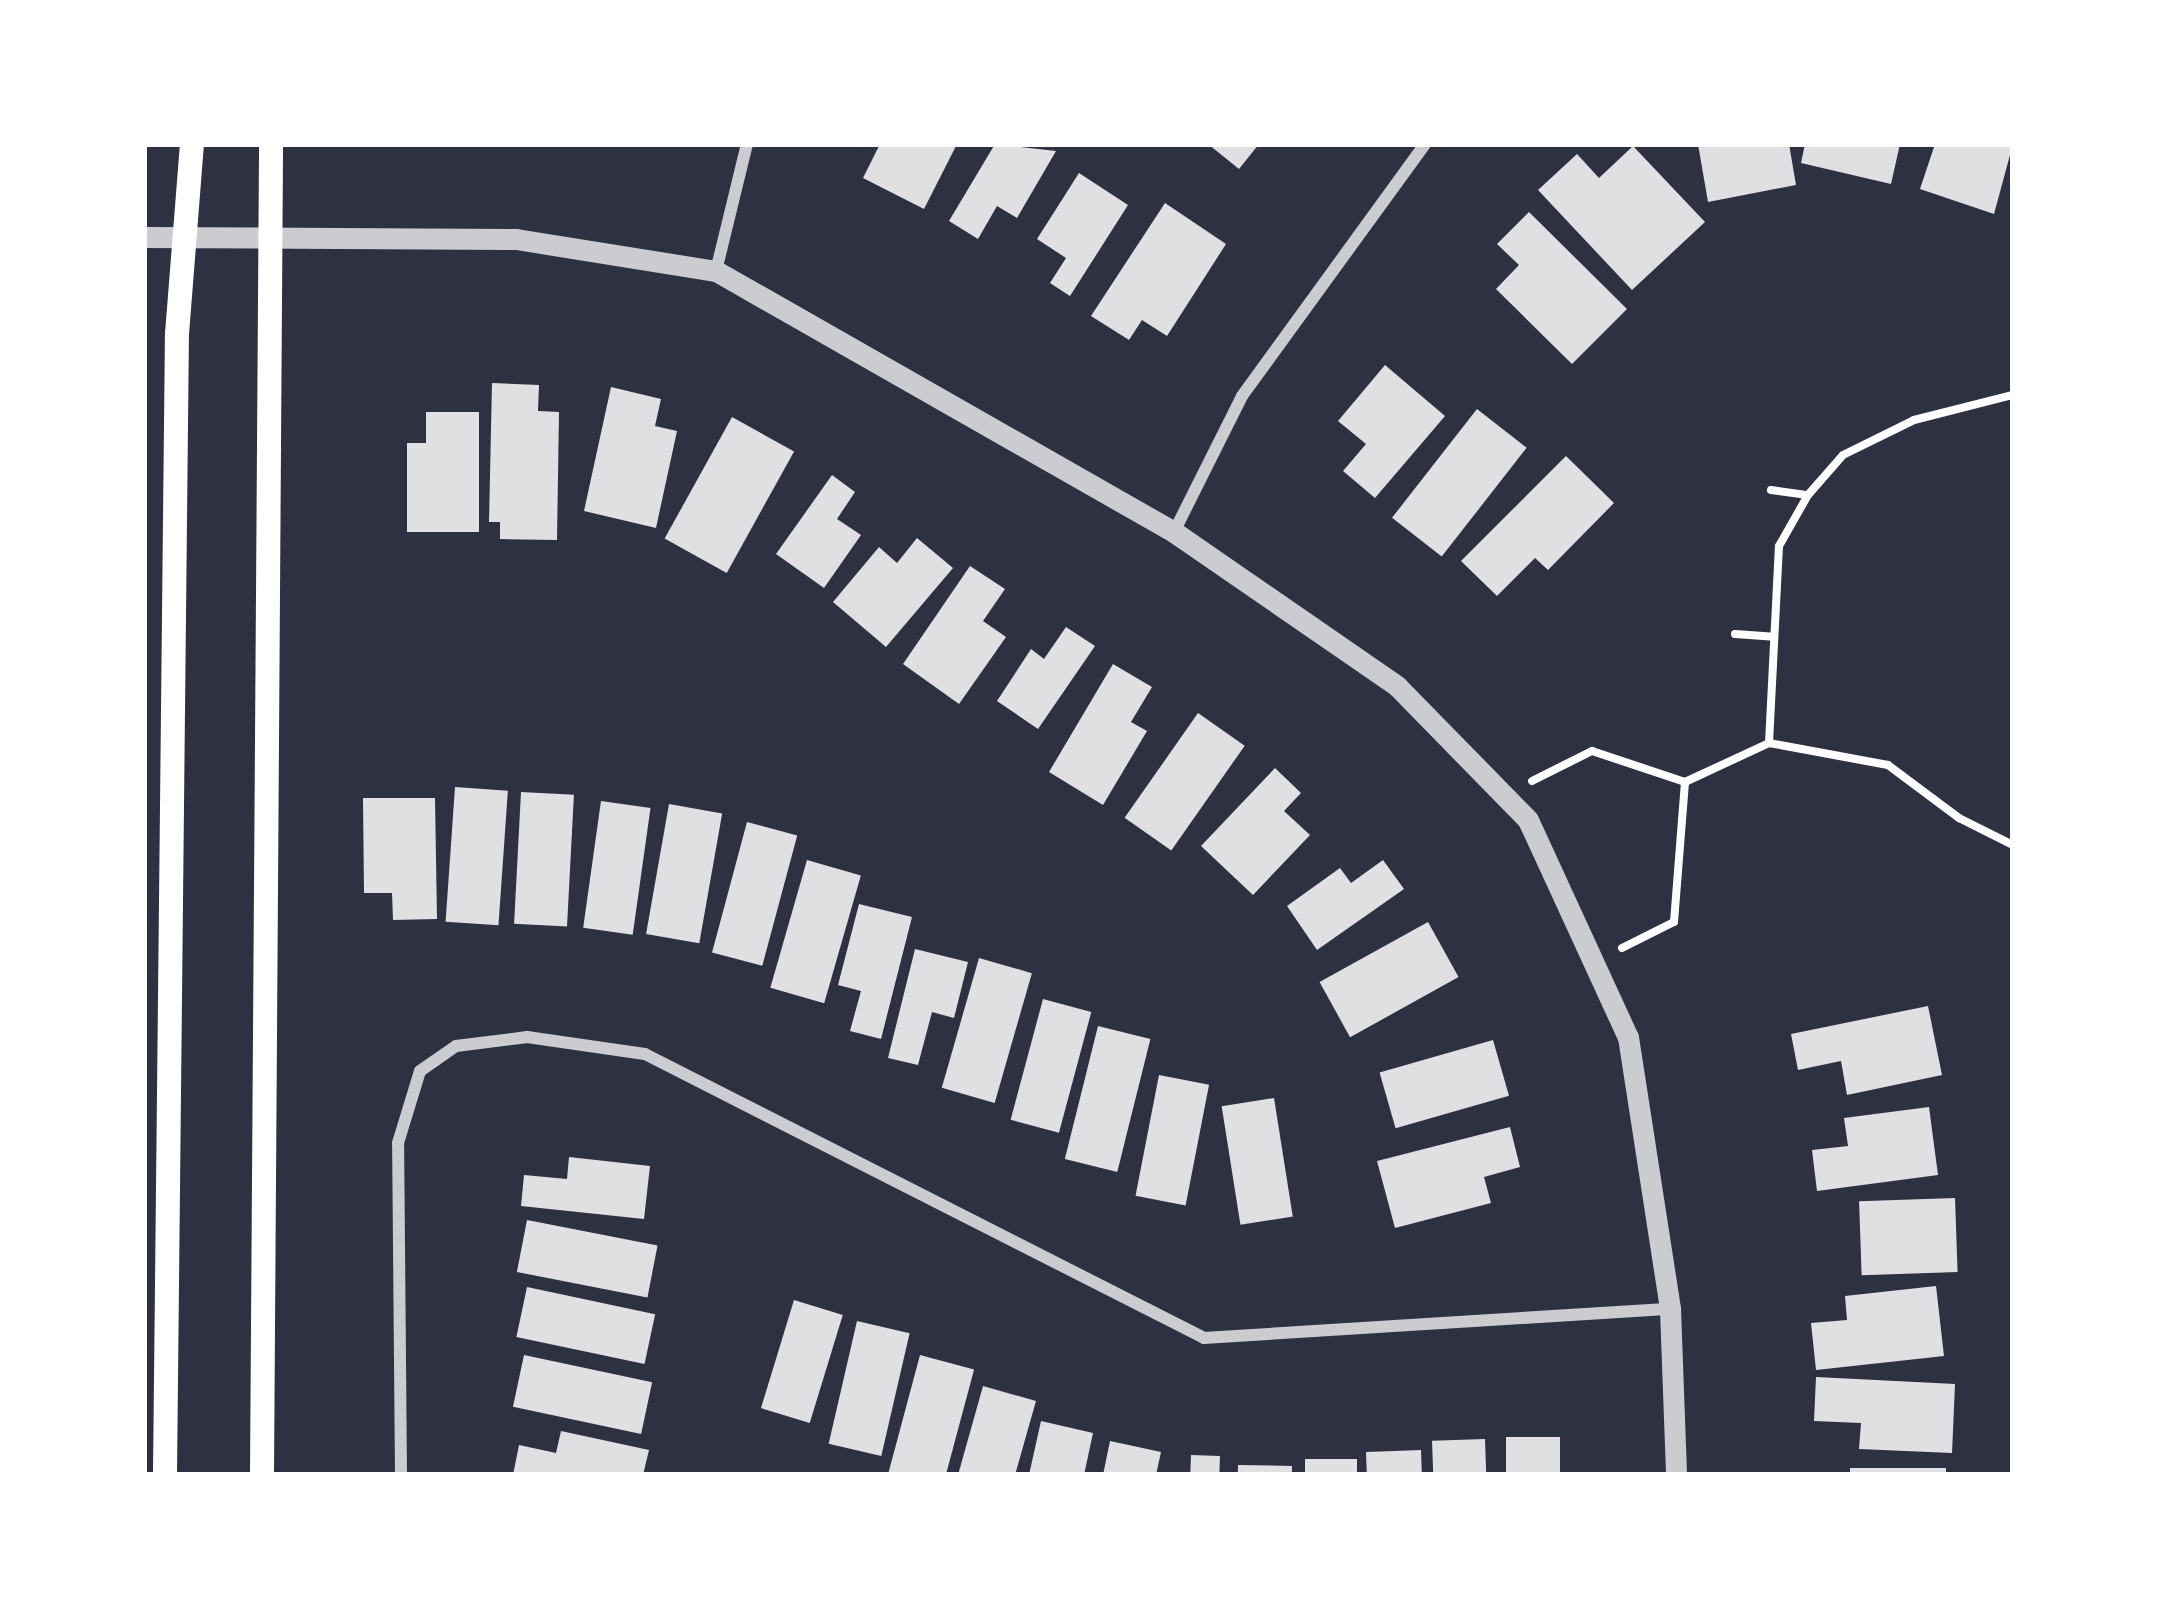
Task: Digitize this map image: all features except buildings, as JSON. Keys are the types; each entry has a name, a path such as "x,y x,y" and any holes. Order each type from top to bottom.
{"main road":[{"path":"165,1475 184,243 192,144"},
{"path":"262,1475 271,144"}],"street":[{"path":"716,272 747,144"},
{"path":"1174,532 1242,396 1425,144"},
{"path":"144,237 184,243 516,239 716,272 1174,532 1397,686 1528,820 1628,1036 1670,1309 1676,1475"},
{"path":"401,1475 398,1143 419,1071 456,1046 527,1037 645,1054 1204,1338 1670,1309"}],"path":[{"path":"1769,742 1779,546 1808,495 1843,455 1914,420 2013,395"},
{"path":"1771,490 1808,495"},
{"path":"1736,634 1774,638"},
{"path":"1504,795 1592,751 1685,782 1769,742 1888,765 1959,818 2013,845"},
{"path":"1594,962 1674,922 1685,782"}]}
